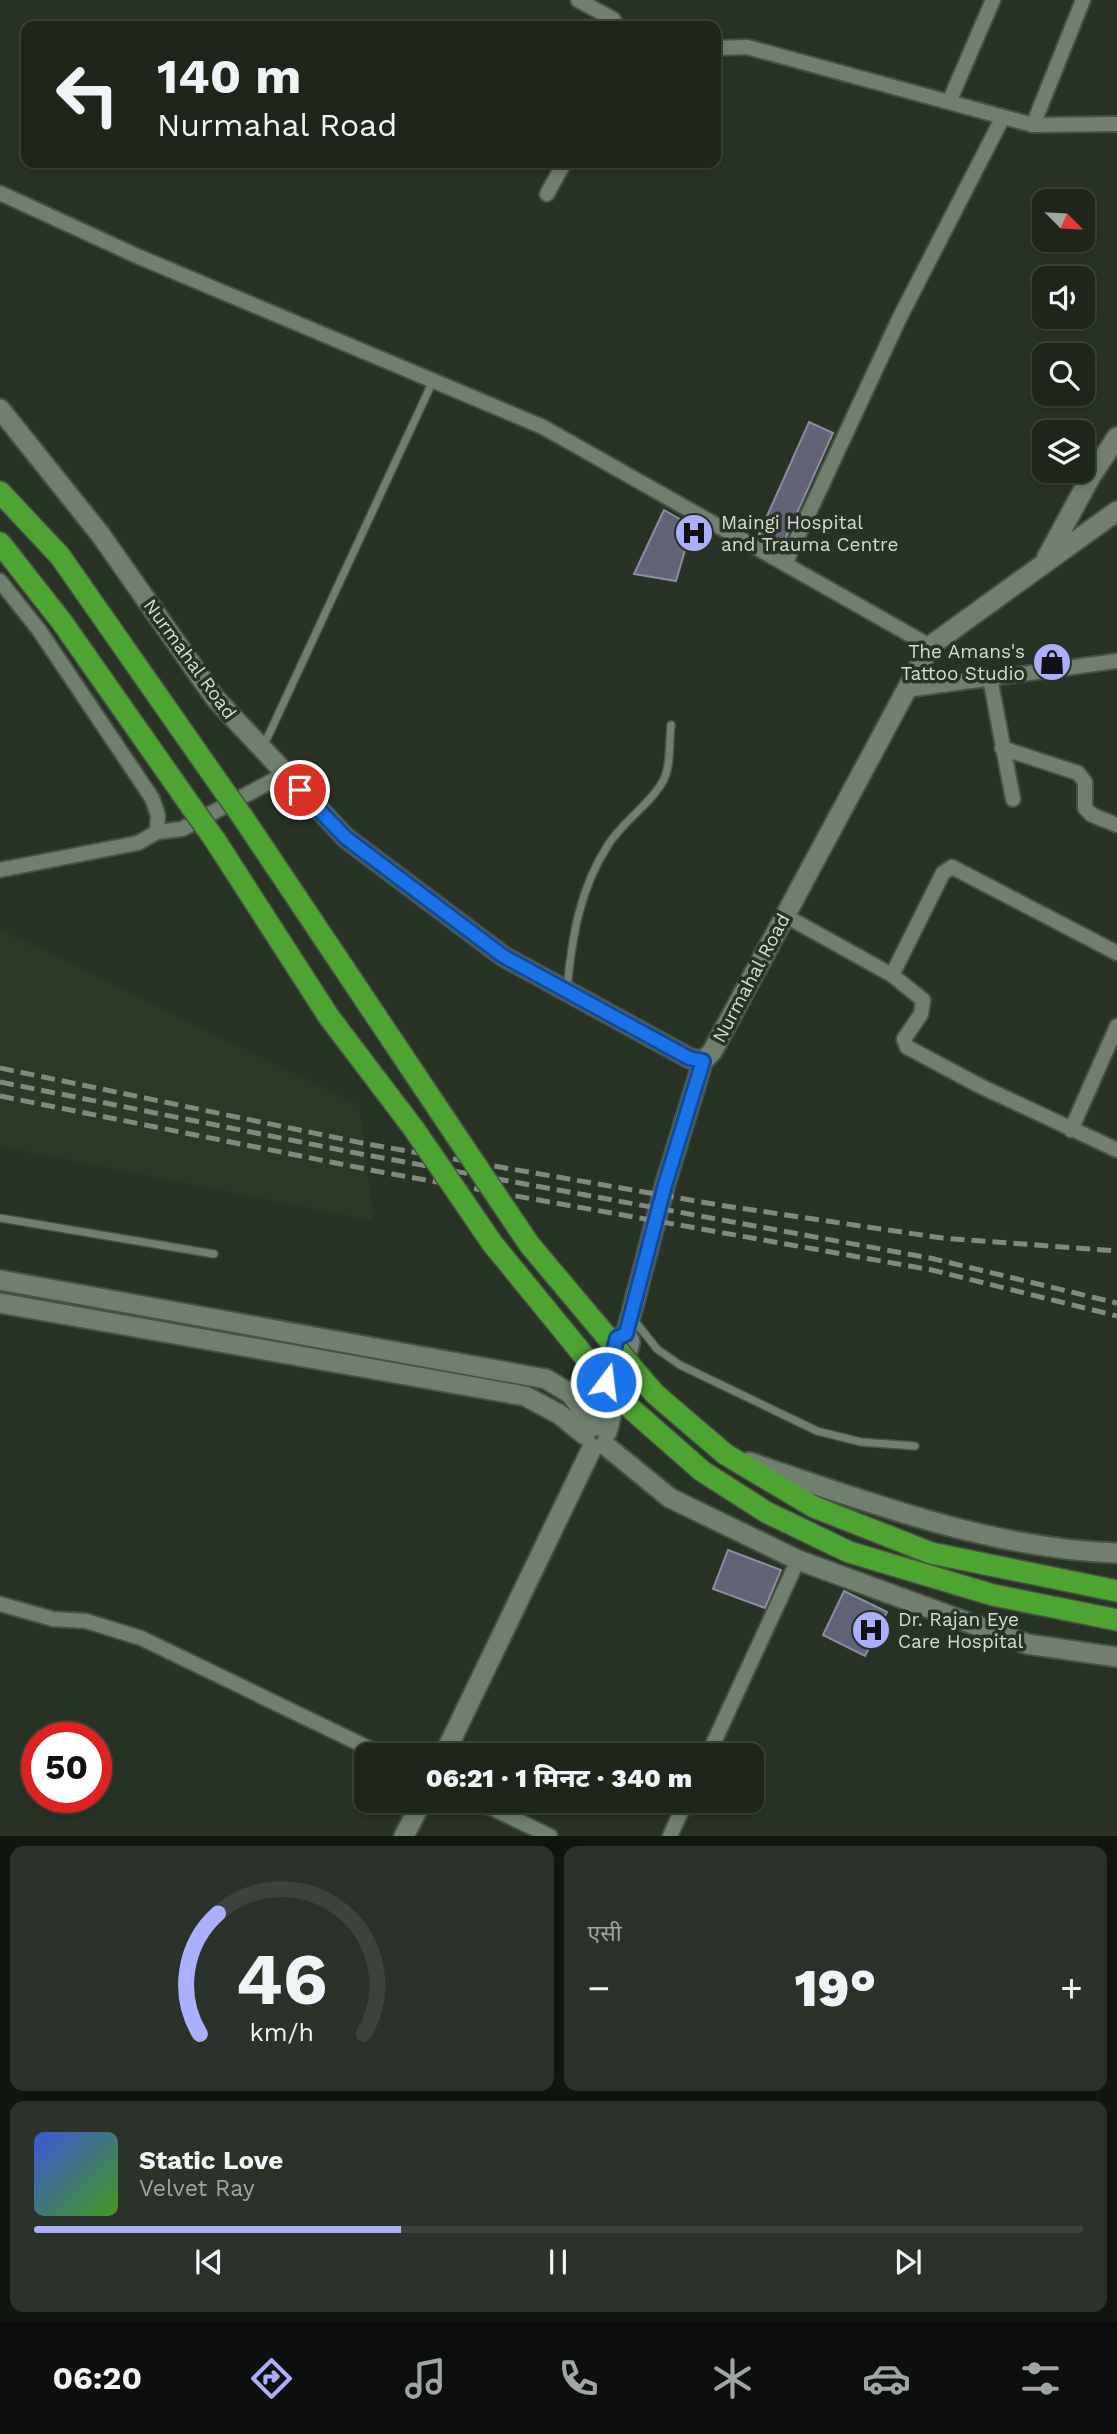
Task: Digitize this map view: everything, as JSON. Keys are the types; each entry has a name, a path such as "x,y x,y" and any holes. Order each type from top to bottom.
{"highway":[{"path":"0,492 60,556 242,816 529,1244 655,1394 725,1454 814,1507 931,1553 1117,1591"},
{"path":"0,543 61,622 215,840 329,1017 414,1129 492,1243 628,1406 702,1471 766,1513 849,1552 993,1595 1117,1620"}],"main road":[{"name":"Nurmahal Road","path":"0,409 100,534 215,698 346,838 503,956 689,1058 703,1061 712,1052 930,646 1117,511"},
{"path":"1045,561 1091,476 1117,437"},
{"path":"450,1743 596,1435 617,1338 629,1325 665,1185 703,1061"},
{"path":"0,1280 546,1379 571,1394 596,1435"},
{"path":"0,1303 525,1396 596,1435 670,1498 798,1560 1027,1644 1117,1657"},
{"path":"725,1454 929,1519 993,1535 1076,1550 1117,1553"},
{"path":"404,1836 416,1813"}],"street":[{"path":"578,0 614,21"},
{"path":"949,103 993,0"},
{"path":"1033,125 1083,0"},
{"path":"721,48 747,47 1033,125 1117,124"},
{"path":"785,564 900,317 1003,117"},
{"path":"547,194 561,168"},
{"path":"0,193 137,256 543,427 930,646"},
{"path":"0,581 39,630 152,798 158,815 157,832"},
{"path":"906,690 1117,661"},
{"path":"990,678 1013,799"},
{"path":"1002,748 1078,773 1085,782 1085,808 1092,815 1117,825"},
{"path":"0,870 138,843 157,832 182,829 285,774"},
{"path":"892,975 943,873 952,867 1117,953"},
{"path":"784,915 892,975 923,1000 921,1014 904,1039 905,1045 980,1086 1117,1150"},
{"path":"1071,1130 1117,1026"},
{"path":"714,1743 798,1560"},
{"path":"0,1604 53,1619 86,1621 141,1638 358,1743"},
{"path":"502,1813 550,1836"},
{"path":"670,1836 681,1813"}],"lane":[{"path":"262,751 433,381"},
{"path":"567,991 572,935 580,900 607,846 624,822 663,781 671,725"},
{"path":"0,1218 214,1254"},
{"path":"629,1325 680,1365 817,1431 861,1442 915,1446"}],"shaded area":[{"path":"0,929 359,1105 374,1221 0,1147"}],"building":[{"path":"809,422 833,433 783,544 759,534"},
{"path":"664,510 692,526 676,581 634,574"},
{"path":"728,1550 781,1570 765,1608 713,1589"},
{"path":"844,1591 887,1612 865,1656 823,1635"}],"railway":[{"path":"0,1068 367,1144 719,1205 942,1238 1117,1251"},
{"path":"0,1082 361,1154 930,1258 1117,1303"},
{"path":"0,1096 381,1172 932,1270 1117,1316"}],"place":[{"name":"Maingi Hospital and Trauma Centre","path":"694,533"},
{"name":"The Amans's Tattoo Studio","path":"1052,662"},
{"name":"Dr. Rajan Eye Care Hospital","path":"871,1630"}],"route":[{"path":"300,790 346,838 503,956 689,1058 703,1061 665,1185 626,1334 617,1338 606,1382"}]}
